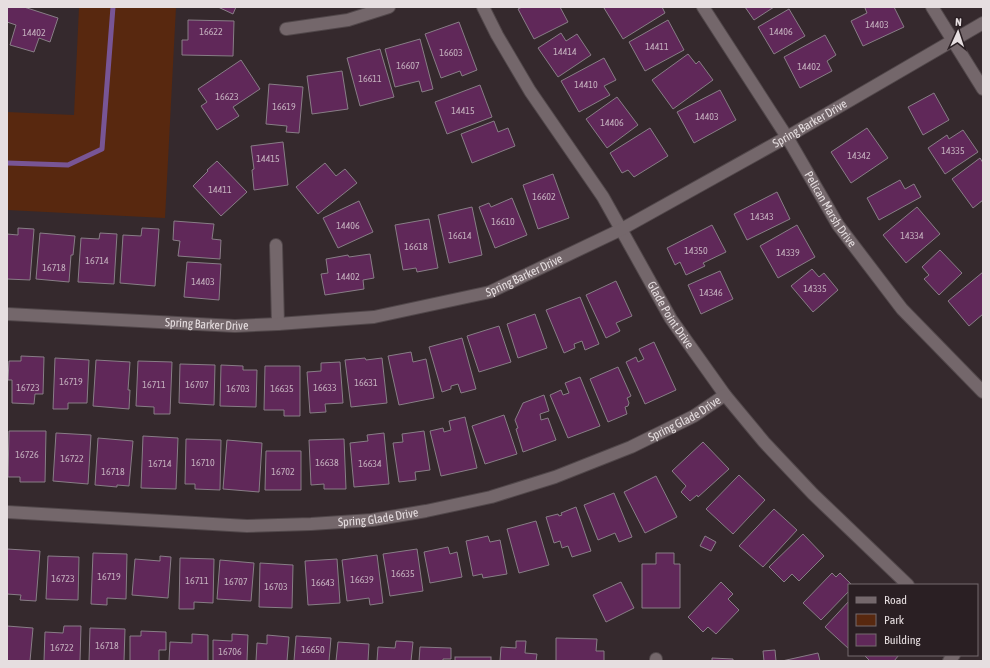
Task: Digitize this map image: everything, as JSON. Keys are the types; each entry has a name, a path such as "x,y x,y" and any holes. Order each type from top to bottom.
{"street":[{"path":"286,29 348,20 389,7"},
{"name":"Glade Point Drive","path":"483,7 497,36 530,91 603,197 671,320 725,395 764,442 807,488 907,584"},
{"name":"Pelican Marsh Drive","path":"703,7 787,137 838,225 902,309 983,392"},
{"path":"932,7 983,89"},
{"name":"Spring Barker Drive","path":"7,314 236,326 374,317 490,292 620,230 787,137 983,23"},
{"path":"276,245 278,324"},
{"name":"Spring Glade Drive","path":"7,512 247,526 372,520 426,511 490,497 555,477 631,447 694,416 725,395"}],"green space":[{"path":"79,7 176,7 165,218 7,210 7,112 74,115"}],"building":[{"path":"7,7 24,7 58,18 50,42 39,38 34,52 10,45 16,25 7,22"},
{"path":"218,7 236,7 233,14"},
{"path":"522,7 560,7 568,22 534,39 518,9"},
{"path":"662,7 665,13 623,39 604,8"},
{"path":"745,7 774,7 754,20"},
{"path":"866,7 894,7 904,27 863,46 851,21 867,13"},
{"path":"789,9 805,36 774,54 758,27"},
{"path":"188,20 234,21 233,56 182,55 182,40 188,40"},
{"path":"668,20 684,50 645,71 629,42"},
{"path":"459,22 477,70 462,76 460,71 441,78 425,34"},
{"path":"561,33 566,41 577,34 591,55 558,77 538,48"},
{"path":"825,35 836,55 827,61 832,71 800,88 784,57"},
{"path":"420,39 433,89 422,92 419,81 395,87 385,49"},
{"path":"380,49 394,97 360,106 347,58"},
{"path":"688,54 696,64 699,61 713,80 673,109 652,80"},
{"path":"604,58 616,80 604,86 610,95 579,112 561,81"},
{"path":"241,60 260,89 233,107 239,116 217,130 201,106 207,102 198,89"},
{"path":"342,71 348,109 312,114 307,76"},
{"path":"269,84 303,87 299,133 286,132 287,126 266,124"},
{"path":"480,85 492,117 447,134 435,102"},
{"path":"720,90 736,120 694,143 677,112"},
{"path":"934,93 949,120 923,135 908,107"},
{"path":"617,97 638,125 607,148 586,119"},
{"path":"494,121 498,132 508,128 515,146 472,163 461,134"},
{"path":"650,128 668,156 634,177 628,170 622,173 610,153"},
{"path":"867,128 888,158 851,183 831,152"},
{"path":"963,130 978,152 945,174 928,148 947,135 949,139"},
{"path":"283,142 288,185 254,190 252,170 254,169 251,146"},
{"path":"980,158 983,163 983,200 973,208 952,179"},
{"path":"217,161 247,192 221,216 193,186"},
{"path":"325,163 336,176 345,169 357,183 318,214 296,187"},
{"path":"553,174 569,218 538,229 523,185"},
{"path":"900,180 905,189 914,184 921,197 879,220 867,198"},
{"path":"777,192 790,219 747,240 734,214"},
{"path":"512,198 527,235 495,248 479,207 489,203 491,207"},
{"path":"359,201 373,232 338,248 323,218"},
{"path":"472,207 482,255 449,263 438,215"},
{"path":"917,207 940,234 906,263 883,235"},
{"path":"429,219 438,268 417,272 416,268 403,270 395,225"},
{"path":"174,221 214,224 212,239 221,240 220,259 178,256 180,241 173,240"},
{"path":"712,225 726,252 703,263 705,266 686,275 680,262 675,265 667,248"},
{"path":"797,225 815,257 778,278 760,246"},
{"path":"18,228 34,229 30,280 7,279 7,234 18,235"},
{"path":"142,228 159,229 155,286 120,283 123,235 141,236"},
{"path":"40,233 75,236 73,255 71,255 69,282 36,279"},
{"path":"100,233 117,234 114,284 78,282 81,238 99,239"},
{"path":"940,250 962,273 939,295 924,279 929,275 922,267"},
{"path":"370,254 374,278 363,280 364,289 325,295 321,274 328,273 326,259 348,255 349,257"},
{"path":"187,262 221,264 219,300 184,297"},
{"path":"812,269 819,277 824,273 838,290 813,312 791,286"},
{"path":"720,271 733,299 701,314 688,285"},
{"path":"983,272 983,314 969,326 948,301"},
{"path":"616,281 632,316 616,323 620,331 606,338 586,295"},
{"path":"580,297 599,344 585,350 582,341 574,344 575,348 564,353 546,310"},
{"path":"535,314 547,348 518,358 507,324"},
{"path":"499,326 511,362 479,372 467,336"},
{"path":"462,338 476,389 461,393 458,384 451,386 451,389 442,392 429,347"},
{"path":"654,342 676,390 645,404 626,362 636,357 638,362 644,359 639,349"},
{"path":"411,352 413,362 426,359 434,398 399,405 388,356"},
{"path":"21,356 44,357 43,394 35,394 34,404 12,403 12,380 8,380 9,361 21,361"},
{"path":"55,358 89,360 87,403 68,403 68,409 53,409"},
{"path":"365,358 366,360 382,358 387,403 351,407 345,360"},
{"path":"96,360 130,362 128,390 130,390 129,409 93,406"},
{"path":"138,361 172,362 170,414 154,414 154,407 136,406"},
{"path":"340,362 343,403 325,404 326,412 310,413 307,372 321,371 321,363"},
{"path":"180,364 215,365 214,405 179,403"},
{"path":"221,365 243,366 243,370 257,370 256,407 220,406"},
{"path":"265,366 300,366 300,416 284,416 284,410 264,410"},
{"path":"618,367 631,396 627,398 629,403 628,406 625,407 627,414 608,422 590,379"},
{"path":"580,377 600,426 568,438 550,395 561,390 563,395 569,393 565,383"},
{"path":"544,395 549,411 540,414 541,420 548,418 556,440 523,452 516,429 518,428 515,420 523,403"},
{"path":"504,415 517,454 485,464 472,426"},
{"path":"465,417 477,468 441,476 430,431 443,428 444,432 451,430 449,421"},
{"path":"9,431 46,431 45,482 20,482 20,477 8,477"},
{"path":"424,431 430,470 415,472 416,480 399,482 393,443 403,442 402,434"},
{"path":"56,433 91,435 88,484 53,481"},
{"path":"384,433 389,484 354,487 350,443 368,441 367,435"},
{"path":"143,436 178,438 176,489 141,488"},
{"path":"98,438 133,441 129,486 117,485 117,487 95,485"},
{"path":"186,439 221,440 220,490 195,489 195,484 185,484"},
{"path":"344,439 346,489 324,489 324,484 311,485 309,440"},
{"path":"227,440 262,443 259,492 223,489"},
{"path":"703,442 729,469 698,497 697,495 690,501 681,492 686,486 672,471"},
{"path":"266,451 301,451 301,490 265,490"},
{"path":"739,475 765,500 733,534 706,509"},
{"path":"656,476 677,517 645,533 624,492"},
{"path":"614,493 632,537 619,542 615,533 598,540 584,505"},
{"path":"576,507 591,551 572,557 568,546 562,548 560,541 554,543 546,517 558,514 559,516 562,515 561,513"},
{"path":"774,509 797,530 763,567 739,546"},
{"path":"536,521 549,565 519,573 507,529"},
{"path":"803,534 824,556 799,581 792,574 784,582 769,567"},
{"path":"488,536 490,542 500,540 507,574 483,578 482,574 473,576 466,541"},
{"path":"705,536 716,542 711,551 700,546"},
{"path":"448,547 450,554 457,552 462,577 430,583 424,552"},
{"path":"7,549 40,551 36,601 20,600 21,595 7,594"},
{"path":"417,549 423,591 390,596 383,554"},
{"path":"93,553 127,554 126,599 107,598 107,605 91,604"},
{"path":"656,553 674,553 674,564 680,564 680,608 642,608 642,564 656,564"},
{"path":"377,555 383,603 370,605 369,598 347,601 342,560"},
{"path":"48,556 79,557 78,600 46,599"},
{"path":"160,556 171,557 168,598 132,595 135,559 160,561"},
{"path":"180,558 214,559 213,603 194,602 194,609 179,609"},
{"path":"337,559 340,603 308,605 305,561"},
{"path":"220,560 254,563 251,601 217,599"},
{"path":"260,563 293,565 292,608 259,607"},
{"path":"832,573 836,577 840,573 851,584 848,584 848,592 821,620 803,603"},
{"path":"621,582 634,608 606,622 593,595"},
{"path":"721,582 733,594 728,599 739,610 716,634 708,627 703,632 688,617"},
{"path":"848,602 848,648 825,627"},
{"path":"7,626 33,628 30,661 7,661"},
{"path":"64,626 81,626 80,661 44,661 45,632 63,633"},
{"path":"90,628 125,629 124,661 89,661"},
{"path":"141,631 166,632 166,650 159,650 159,661 130,661 130,636 141,636"},
{"path":"192,634 208,635 208,661 169,661 170,642 192,643"},
{"path":"232,634 248,635 247,661 213,661 213,640 232,641"},
{"path":"267,635 289,637 287,661 256,661 257,643 267,644"},
{"path":"296,636 331,638 329,661 294,661"},
{"path":"556,638 597,639 596,651 604,651 604,661 556,661"},
{"path":"396,641 413,642 411,661 377,661 378,647 395,648"},
{"path":"516,641 526,641 525,653 537,654 536,661 500,661 501,647 516,648"},
{"path":"338,642 369,644 368,661 336,661"},
{"path":"420,647 451,648 451,659 443,659 443,661 419,661"},
{"path":"775,650 776,661 764,661 763,651"},
{"path":"818,653 820,661 782,661"},
{"path":"865,656 898,656 894,661 870,661"},
{"path":"455,657 491,657 491,661 455,661"},
{"path":"712,658 733,659 733,661 712,661"}],"waterway":[{"path":"7,163 68,165 102,149 113,7"}]}
